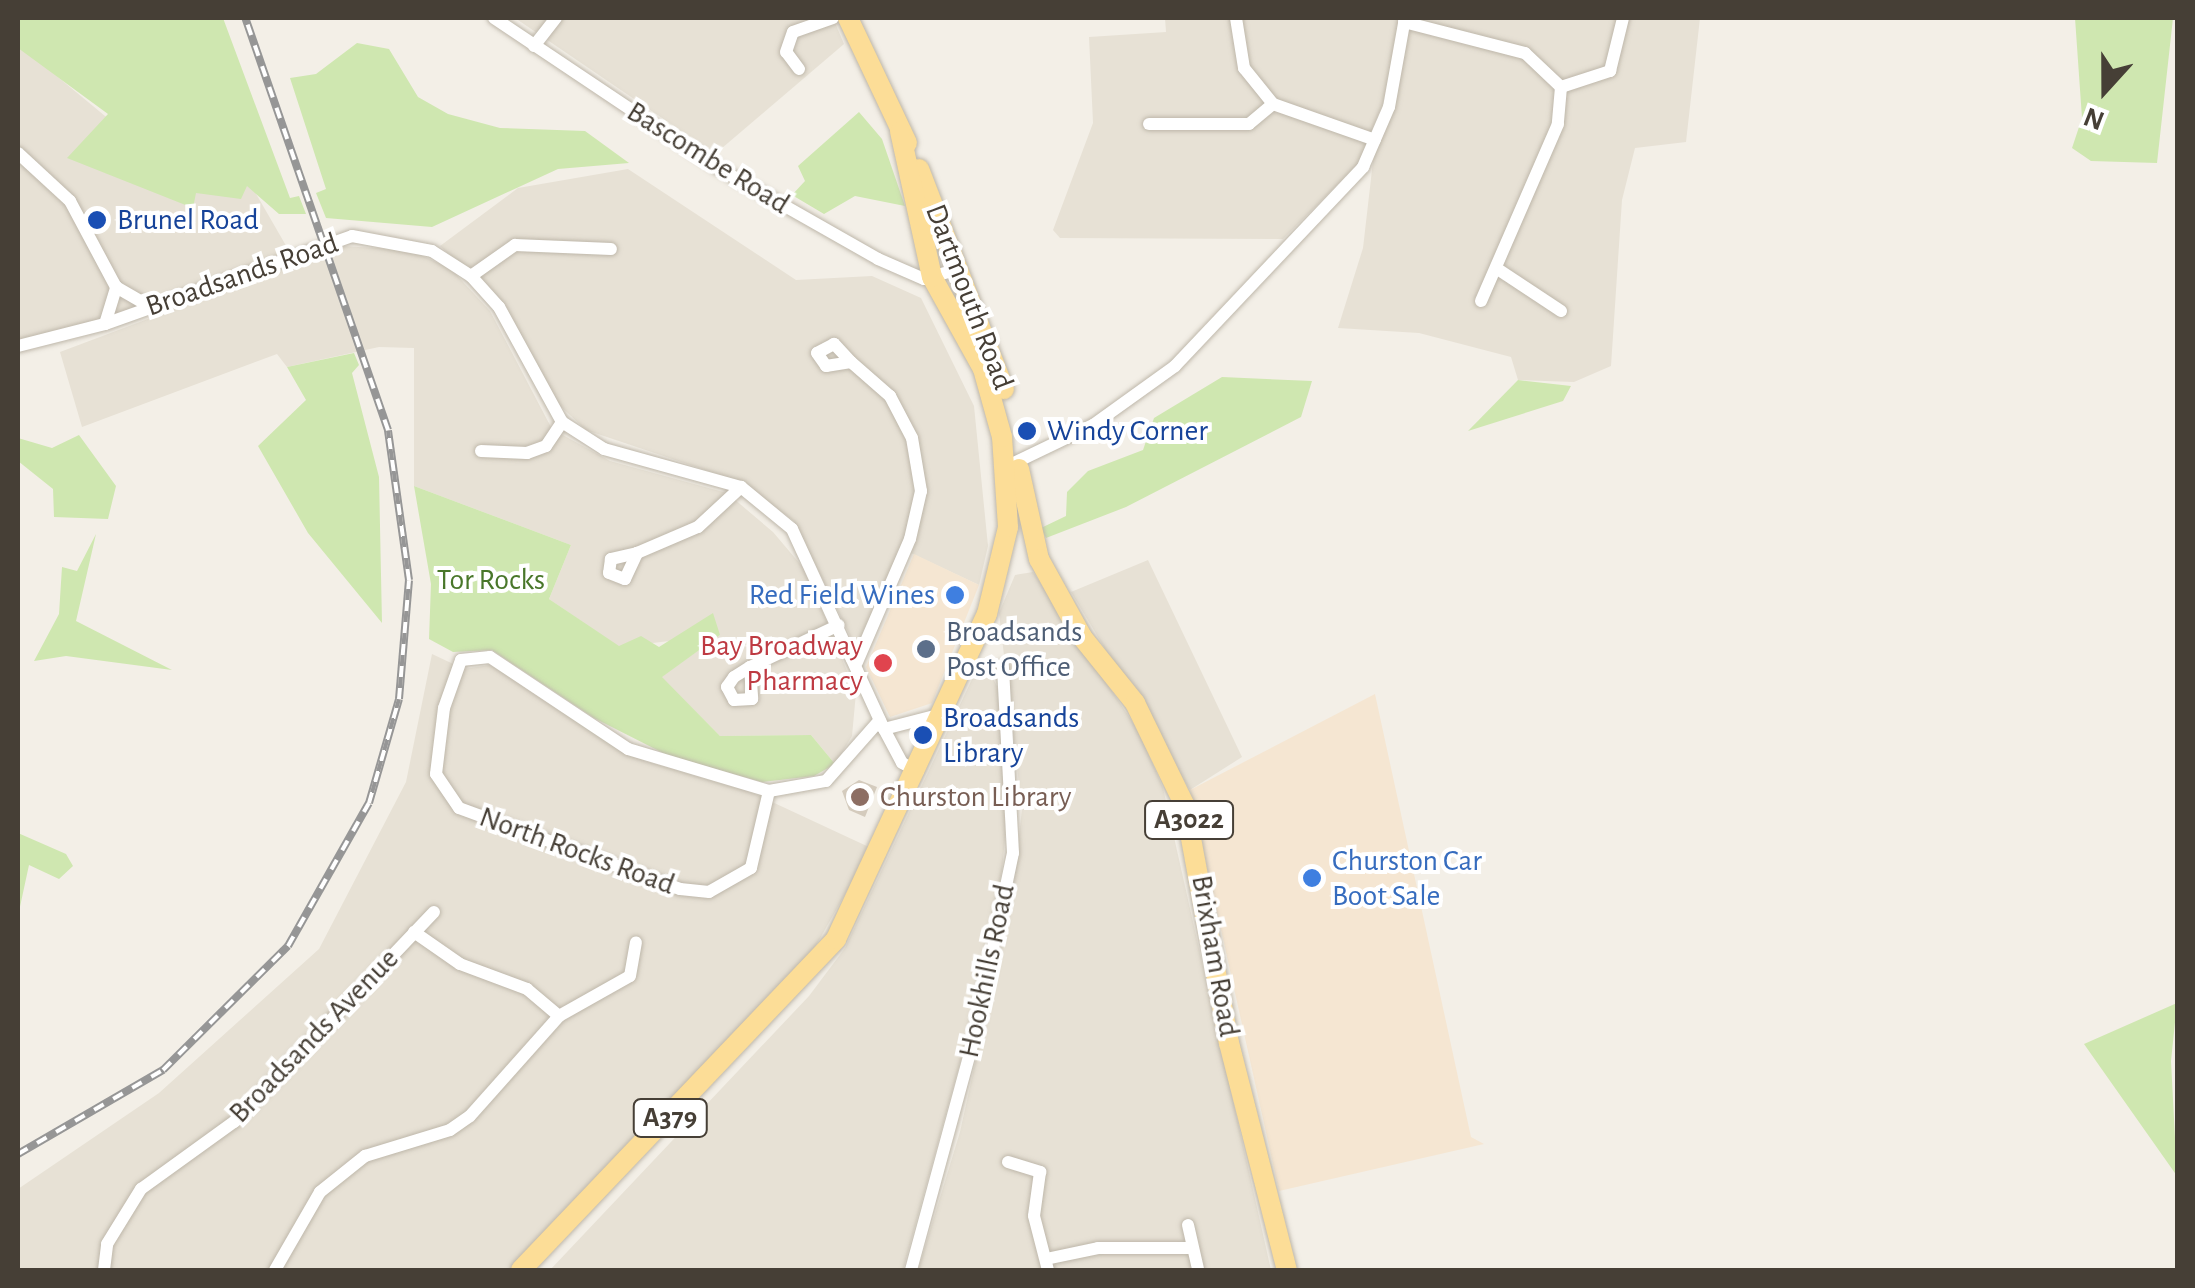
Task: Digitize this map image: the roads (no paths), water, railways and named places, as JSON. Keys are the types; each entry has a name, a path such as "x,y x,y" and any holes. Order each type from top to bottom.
{"main road":[{"name":"Dartmouth Road","path":"848,18 963,270 1009,404 1015,466"},
{"name":"Dartmouth Road","path":"900,131 932,276 983,369 1015,466"},
{"path":"1015,466 1007,536 1039,559"},
{"name":"Brixham Road","path":"1015,466 1039,559 1082,637 1135,704 1185,806 1229,1043 1287,1270"},
{"name":"A379","path":"521,1270 817,964 859,898 918,771 987,614 1007,536"}],"street":[{"name":"Bascombe Road","path":"494,18 754,190 916,278 932,276"},
{"path":"534,46 556,18"},
{"path":"799,69 786,52 793,32 833,18"},
{"path":"1236,18 1234,44 1244,68 1273,104 1374,140"},
{"path":"1561,87 1610,71 1622,18"},
{"path":"1015,466 1175,366 1363,166 1374,140 1404,20 1525,53 1561,87"},
{"path":"1481,302 1558,124 1561,87"},
{"path":"1149,124 1249,124 1273,104"},
{"path":"18,153 70,201 116,287 150,306"},
{"name":"Broadsands Road","path":"18,346 105,324 352,236 432,252 471,276 499,307 562,422 604,449 741,488 792,529 902,764 918,771"},
{"path":"471,276 515,245 611,249"},
{"path":"1496,268 1561,310"},
{"path":"932,276 963,270"},
{"path":"105,324 116,287"},
{"path":"851,362 900,411 920,491 910,539 857,662"},
{"path":"481,451 527,453 546,446 562,422"},
{"path":"637,554 698,526 741,488"},
{"path":"750,667 838,625"},
{"name":"North Rocks Road","path":"769,791 752,868 709,892 680,889 459,808 436,774 444,708 461,660 490,658 628,749 769,791 826,782 882,724"},
{"name":"Hookhills Road","path":"911,1270 974,1038 1013,853 1002,666"},
{"path":"882,724 942,714"},
{"name":"Broadsands Avenue","path":"104,1270 108,1244 141,1189 234,1122 434,912"},
{"name":"Broadsands Avenue","path":"414,932 460,964 526,990 558,1016"},
{"path":"275,1270 320,1192 365,1156 460,1123 558,1016 630,976 636,943"},
{"path":"1008,1162 1047,1173 1034,1216 1047,1265 1098,1248 1192,1248"},
{"path":"1188,1225 1198,1269"}],"railway":[{"path":"18,1154 163,1070 288,946 369,803 399,699 409,580 388,430 245,18"}],"place":[{"name":"Brunel Road","path":"97,220"},
{"name":"Windy Corner","path":"1027,431"},
{"name":"Red Field Wines","path":"955,595"},
{"name":"Broadsands Post Office","path":"926,649"},
{"name":"Bay Broadway Pharmacy","path":"883,663"},
{"name":"Broadsands Library","path":"923,735"},
{"name":"Churston Library","path":"860,797"},
{"name":"Churston Car Boot Sale","path":"1312,878"}],"park label":[{"name":"Tor Rocks","path":"491,580"}]}
